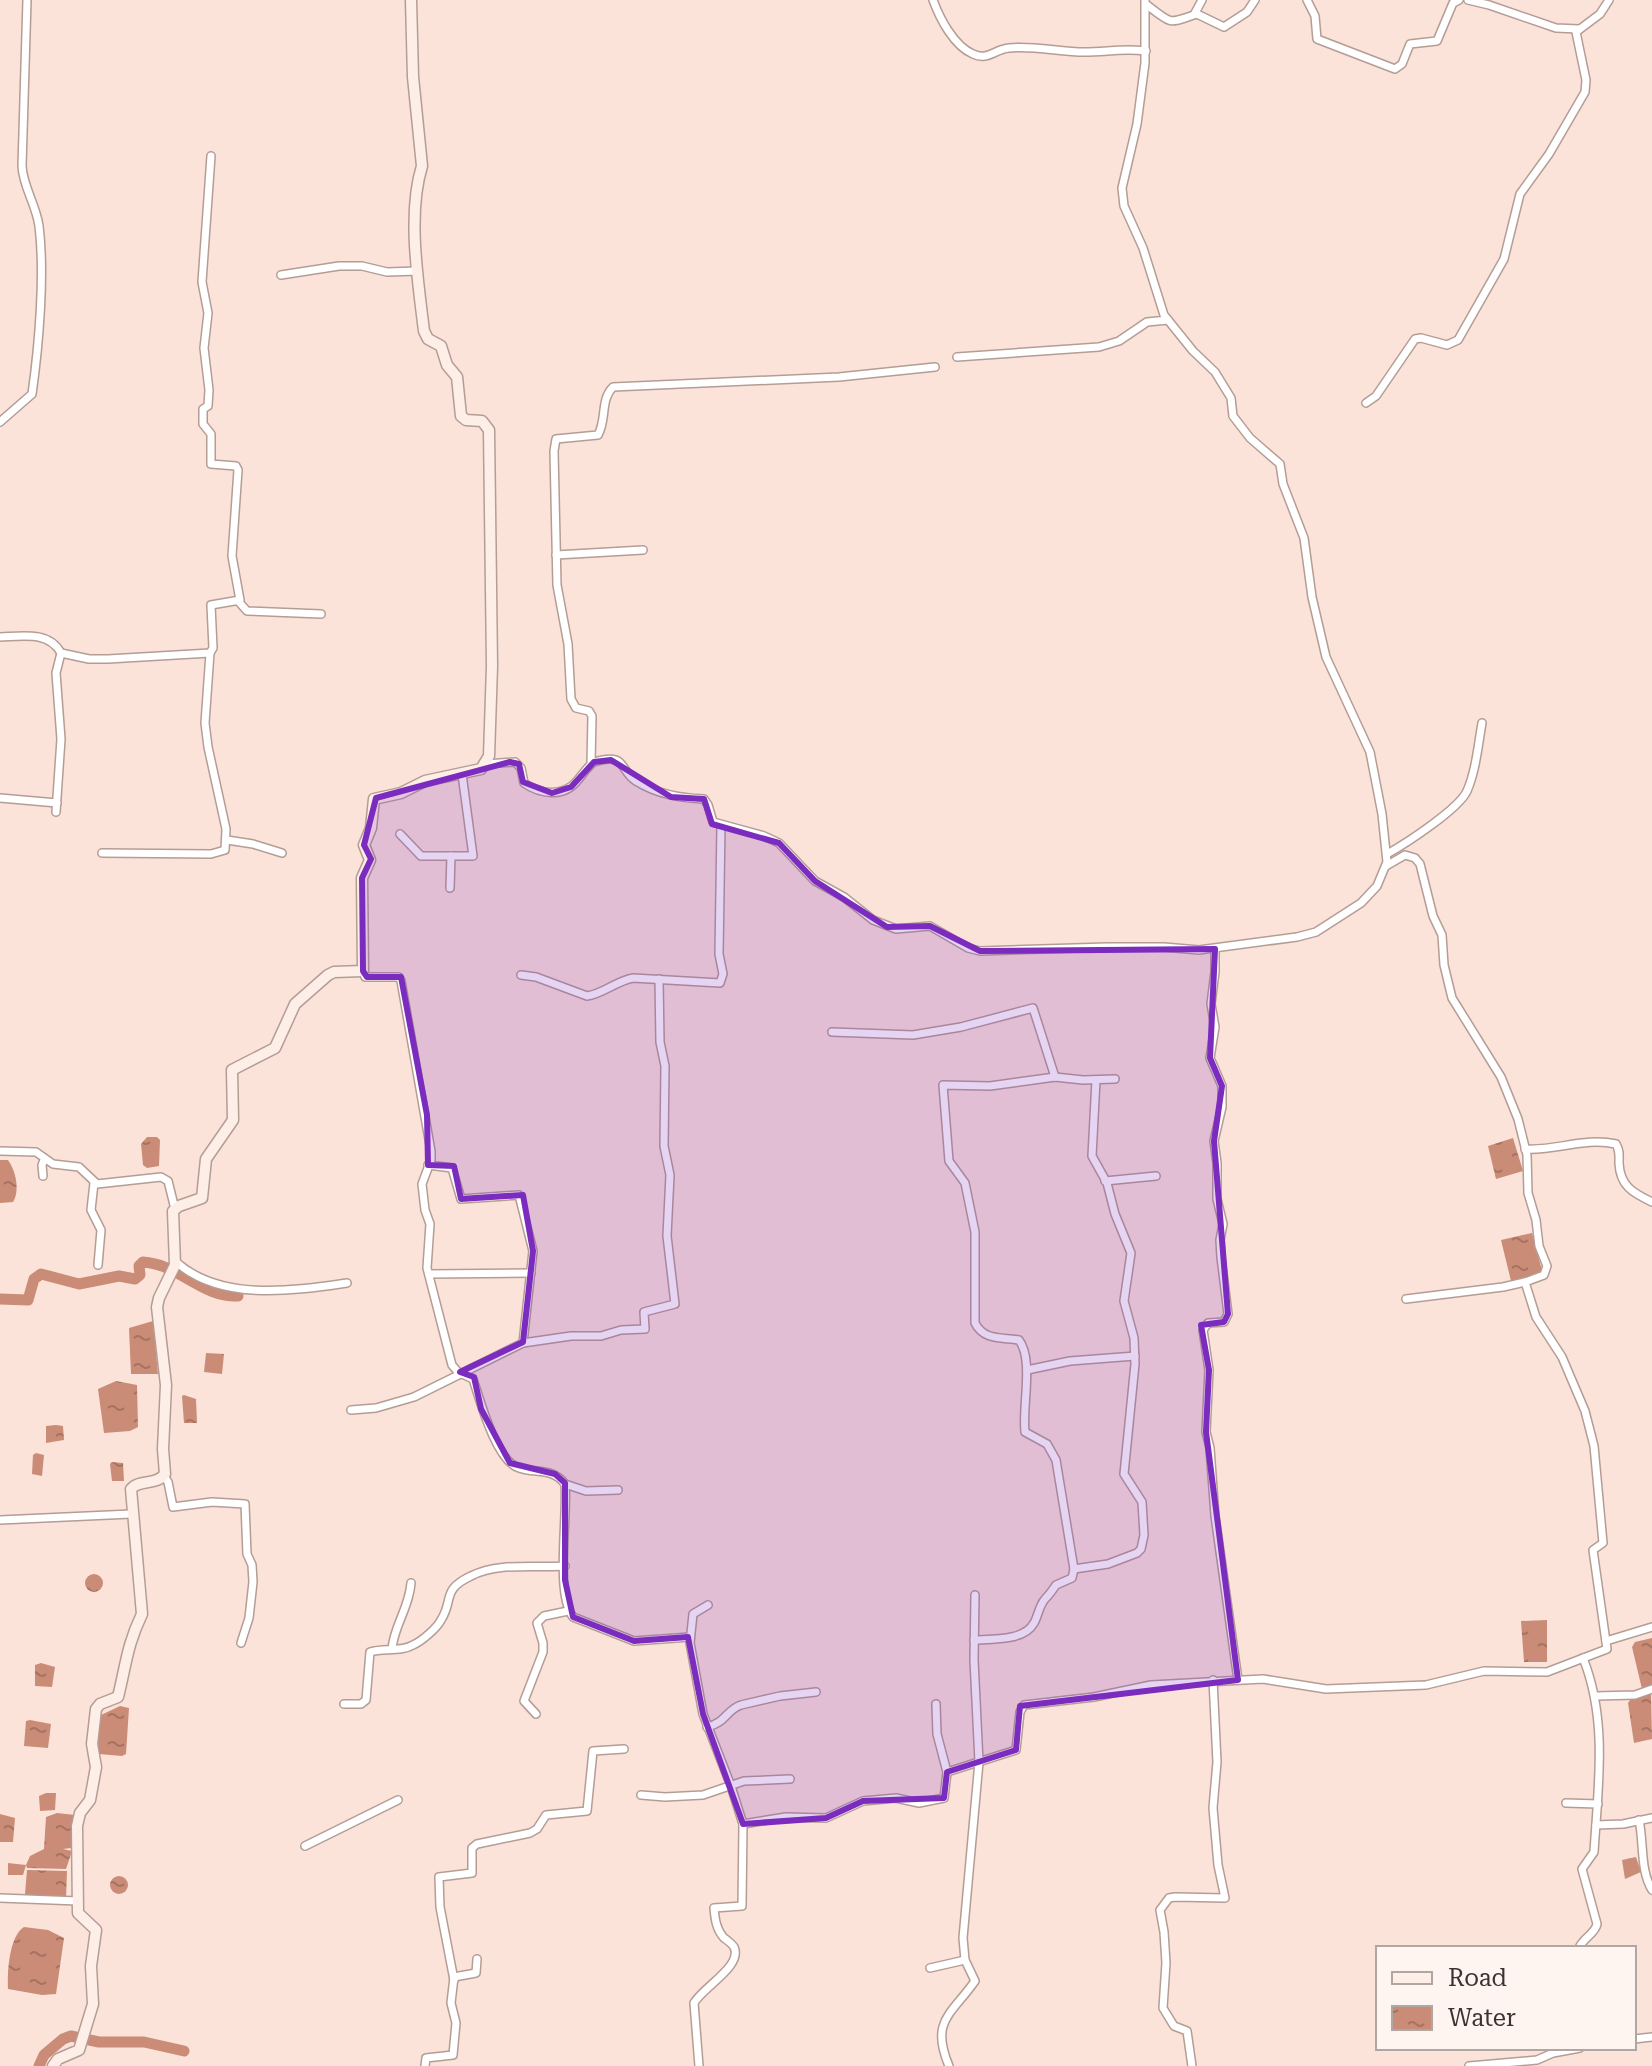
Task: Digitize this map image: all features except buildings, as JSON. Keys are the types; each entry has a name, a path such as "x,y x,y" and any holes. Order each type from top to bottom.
{"street":[{"path":"0,422 32,394 36,356 40,231 22,166 27,0"},
{"path":"411,0 413,77 422,166 416,199 424,331 428,339 441,346 447,365 457,377 461,416 466,420 482,421 489,430 491,738 486,764 481,769 425,781 401,793 374,799 371,828 364,845 370,860 362,878 363,971 365,977 400,978 427,1115 431,1156 422,1184 430,1224 429,1274 452,1365 473,1379 481,1409 510,1463 518,1468 555,1474 565,1484 586,1491 618,1490"},
{"path":"933,0 937,12 960,45 976,56 987,57 1010,47 1082,52 1121,48 1146,51"},
{"path":"1146,3 1170,22 1182,21 1195,13 1202,0"},
{"path":"1195,13 1226,27 1247,12 1255,0"},
{"path":"1307,0 1315,16 1317,39 1395,69 1402,64 1410,44 1437,41 1453,3 1459,0"},
{"path":"1468,0 1556,28 1579,29"},
{"path":"1366,403 1381,390 1412,341 1421,338 1443,345 1454,344 1471,319 1504,259 1520,194 1549,154 1585,92 1586,80 1575,35 1600,14 1609,0"},
{"path":"486,764 519,764 524,783 546,793 571,787 598,760 618,761 637,782 671,797 704,799 711,820 779,843 815,881 844,897 873,920 896,929 930,926 968,948 992,951 1107,947 1215,949 1297,937 1316,932 1367,897 1377,886 1386,866 1387,854 1370,752 1326,657 1310,588 1304,538 1283,484 1280,464 1250,438 1233,416 1231,398 1220,379 1159,307 1143,248 1124,206 1121,192 1137,124 1146,51 1146,3"},
{"path":"211,156 202,282 208,313 204,348 209,390 208,406 203,409 202,419 211,434 211,464 236,466 238,470 232,556 240,591 239,602 247,611 321,614"},
{"path":"281,275 350,266 387,272 418,271"},
{"path":"957,357 1099,347 1119,341 1147,322 1168,320"},
{"path":"591,764 592,716 589,711 576,708 571,699 568,644 557,585 555,441 598,435 603,426 605,397 613,387 839,377 935,367"},
{"path":"556,555 643,550"},
{"path":"102,853 211,854 223,851 227,840 205,723 210,653 213,648 211,605 239,602"},
{"path":"0,637 47,638 55,643 61,653 56,673 61,739 57,807 0,798"},
{"path":"61,653 89,659 108,659 210,653"},
{"path":"1387,854 1405,845 1464,796 1475,765 1482,723"},
{"path":"400,834 421,856 473,856 462,774"},
{"path":"521,975 536,977 587,996 628,978 718,984 722,980 718,944 721,825"},
{"path":"227,840 282,853"},
{"path":"1386,866 1405,855 1415,858 1420,864 1433,916 1442,935 1444,965 1452,998 1508,1091 1525,1149 1528,1193 1539,1246 1547,1266 1544,1275 1525,1282 1406,1299"},
{"path":"450,888 451,856"},
{"path":"1215,949 1211,1004 1215,1027 1210,1058 1222,1086 1222,1107 1214,1141 1228,1314 1224,1322 1208,1323 1203,1330 1209,1370 1205,1426 1238,1680"},
{"path":"175,1209 202,1198 206,1159 233,1120 232,1070 275,1048 295,1004 328,975 363,971"},
{"path":"351,1410 367,1410 414,1397 523,1343 645,1329 644,1312 675,1304 667,1236 670,1194 663,1136 665,1066 659,1031 659,979"},
{"path":"832,1032 913,1035 1033,1008 1055,1077"},
{"path":"974,1640 1009,1637 1027,1631 1035,1622 1044,1600 1056,1585 1072,1578 1074,1569 1056,1460 1047,1444 1025,1432 1026,1354 1019,1340 988,1336 975,1323 975,1232 965,1183 949,1161 943,1085 990,1086 1055,1077 1115,1079"},
{"path":"1074,1569 1095,1567 1125,1558 1137,1553 1143,1544 1142,1502 1124,1474 1135,1356 1133,1329 1124,1306 1132,1262 1130,1246 1092,1156 1096,1080"},
{"path":"1525,1149 1544,1149 1590,1140 1616,1144 1622,1181 1633,1193 1652,1202"},
{"path":"0,1151 36,1152 44,1160 85,1171 94,1183 91,1210 101,1230 98,1265"},
{"path":"43,1176 44,1160"},
{"path":"428,1165 452,1168 461,1199 519,1195 533,1251 523,1343"},
{"path":"1105,1181 1156,1176"},
{"path":"94,1183 161,1177 168,1181 175,1209 174,1267 157,1307 166,1385 164,1476 173,1507 212,1502 245,1504 247,1554 252,1565 253,1582 249,1618 241,1643"},
{"path":"174,1267 202,1281 227,1287 298,1290 347,1283"},
{"path":"429,1274 531,1273"},
{"path":"947,1772 1016,1750 1020,1712 1024,1705 1094,1697 1151,1685 1213,1681 1263,1679 1326,1689 1412,1686 1484,1671 1547,1672 1607,1649 1593,1550 1603,1543 1593,1439 1569,1370 1536,1317 1525,1282"},
{"path":"1027,1370 1070,1361 1135,1356"},
{"path":"53,2066 58,2059 80,2047 93,2004 91,1966 96,1930 79,1916 77,1826 80,1813 90,1800 96,1767 92,1744 96,1709 100,1704 118,1697 127,1649 142,1614 131,1514 132,1487 164,1476"},
{"path":"565,1484 568,1611 573,1617 634,1641 690,1637"},
{"path":"0,1520 131,1514"},
{"path":"344,1704 365,1702 369,1653 416,1644 440,1623 448,1596 468,1577 515,1567 565,1566"},
{"path":"392,1649 394,1633 408,1604 411,1583"},
{"path":"949,2066 940,2033 945,2021 975,1981 965,1960 963,1938 978,1760 975,1595"},
{"path":"699,2066 700,2046 694,2006 699,1995 727,1970 734,1958 733,1947 717,1928 714,1908 742,1906 743,1824 723,1763 707,1727 690,1637 693,1614 708,1605"},
{"path":"536,1714 524,1701 543,1652 537,1623 544,1616 568,1611"},
{"path":"1606,1641 1652,1627"},
{"path":"1580,1946 1596,1930 1597,1924 1582,1869 1594,1856 1599,1721 1596,1696 1583,1658"},
{"path":"1192,2066 1187,2031 1174,2026 1163,2008 1166,1963 1160,1910 1169,1898 1225,1898 1214,1820 1217,1762 1213,1681"},
{"path":"1596,1696 1635,1695 1652,1689"},
{"path":"707,1727 722,1723 736,1706 816,1692"},
{"path":"743,1824 786,1817 826,1818 863,1801 896,1798 919,1803 940,1800 946,1796 947,1772 937,1734 936,1704"},
{"path":"425,2066 426,2058 453,2055 456,2023 451,2003 454,1980 440,1907 439,1877 472,1873 472,1848 477,1844 530,1833 537,1829 546,1815 587,1811 593,1751 624,1749"},
{"path":"641,1795 684,1797 715,1792 744,1781 790,1779"},
{"path":"305,1846 398,1800"},
{"path":"1566,1803 1598,1804"},
{"path":"1596,1825 1652,1818"},
{"path":"1639,1820 1644,1869 1652,1890"},
{"path":"0,1898 78,1901"},
{"path":"454,1980 458,1974 476,1973 477,1959"},
{"path":"930,1968 965,1960"},
{"path":"1469,2066 1537,2060 1552,2052"},
{"path":"1548,2066 1552,2052"}],"highlighted area":[{"path":"611,760 671,797 704,799 712,824 779,843 815,881 887,927 930,926 980,951 1215,949 1210,1058 1222,1086 1214,1141 1228,1314 1224,1322 1201,1325 1209,1370 1206,1432 1238,1680 1020,1706 1016,1750 947,1772 944,1798 863,1801 826,1818 743,1824 703,1714 688,1637 634,1641 573,1617 565,1580 565,1483 555,1474 510,1463 481,1409 474,1377 460,1372 523,1342 533,1251 523,1195 461,1199 454,1166 428,1165 427,1115 401,977 367,977 363,971 362,878 371,859 364,845 376,798 510,762 519,764 523,782 552,793 571,787 594,762"}],"water":[{"path":"147,1137 160,1140 159,1166 147,1168 143,1165 141,1144"},
{"path":"1513,1138 1523,1171 1496,1179 1488,1146"},
{"path":"0,1160 8,1160 15,1175 17,1187 13,1202 0,1203"},
{"path":"1532,1233 1543,1274 1511,1281 1501,1240"},
{"path":"153,1321 158,1374 131,1374 129,1328"},
{"path":"206,1353 224,1354 222,1374 204,1372"},
{"path":"116,1381 137,1385 138,1427 130,1431 104,1433 98,1389"},
{"path":"184,1395 196,1399 197,1423 184,1423"},
{"path":"46,1426 63,1426 64,1440 46,1443"},
{"path":"33,1455 44,1455 42,1476 32,1474"},
{"path":"112,1462 123,1463 124,1481 112,1481"},
{"path":"94,1574 103,1583 94,1592 85,1583"},
{"path":"1547,1620 1547,1662 1524,1662 1521,1621"},
{"path":"1652,1638 1652,1686 1642,1689 1632,1647 1635,1642"},
{"path":"41,1663 55,1667 52,1687 35,1686 35,1665"},
{"path":"1651,1694 1652,1739 1634,1743 1628,1703 1631,1699"},
{"path":"120,1706 129,1708 126,1754 99,1754 97,1729 101,1715"},
{"path":"26,1721 51,1724 48,1748 24,1746"},
{"path":"56,1793 55,1810 40,1811 39,1796"},
{"path":"57,1813 75,1815 73,1843 71,1848 63,1849 72,1851 66,1869 27,1868 30,1856 44,1849 46,1817"},
{"path":"0,1814 15,1818 13,1842 0,1842"},
{"path":"1636,1857 1641,1872 1625,1879 1622,1860"},
{"path":"8,1863 26,1865 23,1875 8,1875"},
{"path":"27,1870 67,1871 66,1898 25,1894"},
{"path":"119,1876 128,1885 119,1894 110,1885"},
{"path":"24,1927 48,1930 64,1938 56,1994 42,1995 8,1989 12,1946"}],"waterway":[{"path":"0,1299 28,1300 34,1279 41,1274 79,1284 119,1276 135,1279 140,1275 139,1266 143,1262 168,1268 213,1292 238,1296"},
{"path":"39,2066 44,2055 71,2036 99,2042 144,2042 184,2051"}]}
